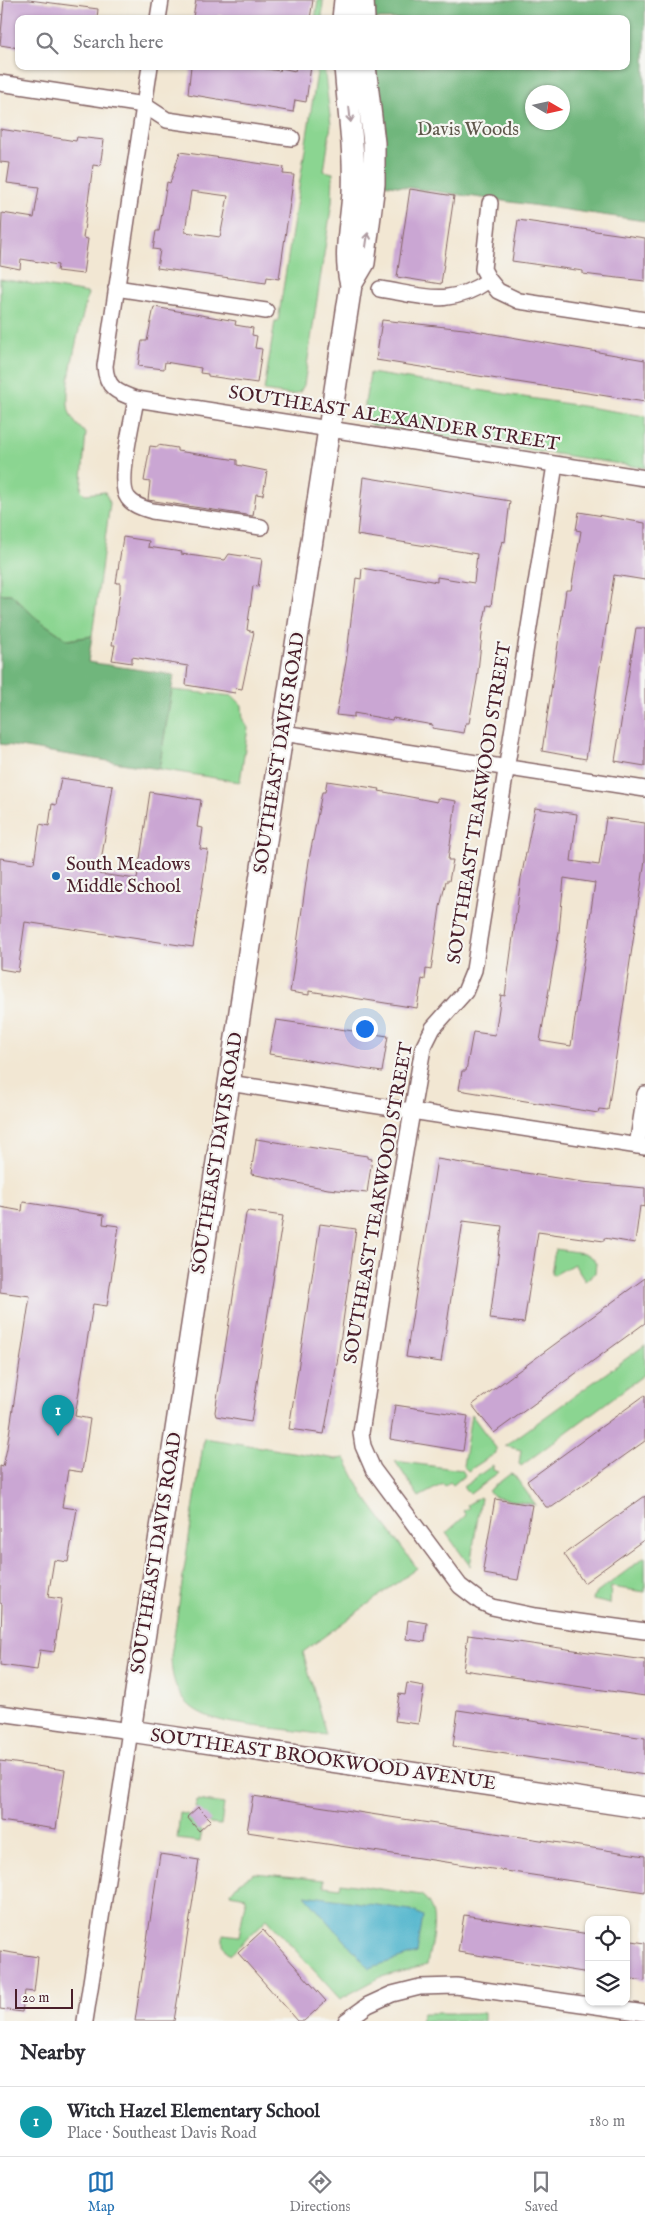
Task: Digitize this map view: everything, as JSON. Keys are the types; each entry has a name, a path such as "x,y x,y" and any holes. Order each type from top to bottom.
{"street":[{"path":"159,15 161,0"},
{"path":"343,15 345,0"},
{"path":"363,0 364,15"},
{"name":"SOUTHEAST ALEXANDER STREET","path":"149,70 105,372 115,391 136,400 645,478"},
{"name":"SOUTHEAST DAVIS ROAD","path":"345,70 353,145 353,193 346,265 351,285"},
{"name":"SOUTHEAST DAVIS ROAD","path":"85,2021 351,285 364,263 374,184 374,143 365,70"},
{"path":"0,83 144,106 167,120 292,138"},
{"path":"490,203 483,268 489,280 507,297 519,301 645,320"},
{"path":"380,289 442,299 458,297 472,292 489,280"},
{"path":"116,288 266,311"},
{"path":"136,400 123,481 128,498 136,505 152,510 261,527"},
{"name":"SOUTHEAST TEAKWOOD STREET","path":"556,465 474,970 465,992 433,1028 426,1042 412,1110 362,1421 363,1446 372,1469 460,1586 481,1602 492,1607 535,1616 645,1631"},
{"path":"283,733 645,788"},
{"path":"229,1083 641,1147 645,1094"},
{"name":"SOUTHEAST BROOKWOOD AVENUE","path":"0,1712 645,1808"},
{"path":"346,2021 368,2005 406,1990 456,1986 645,2013"}],"green space":[{"path":"318,0 323,0 322,15 316,15"},
{"name":"Davis Woods","path":"374,0 645,0 645,221 383,184 374,70 630,70 630,15 373,15"},
{"path":"317,70 324,70 331,125 324,171 333,173 332,202 304,385 300,392 292,395 264,391 275,321 278,321"},
{"path":"0,279 88,293 69,379 68,405 74,421 86,433 81,490 85,494 105,492 110,503 92,636 68,640 36,618 11,594 0,594"},
{"path":"370,373 645,416 645,468 372,425 366,421 365,403"},
{"path":"0,594 11,594 36,618 68,640 92,636 88,662 174,675 159,769 0,744"},
{"path":"172,690 233,696 242,705 243,720 248,728 240,782 159,769"},
{"path":"555,1249 584,1253 593,1258 596,1263 595,1273 585,1281 574,1264 554,1275 551,1274"},
{"path":"645,1345 645,1374 521,1466 519,1464 521,1450 505,1446"},
{"path":"471,1414 496,1448 496,1453 468,1471 463,1466"},
{"path":"204,1438 336,1459 345,1458 364,1496 417,1568 303,1652 326,1735 244,1725 212,1718 198,1712 178,1692 173,1676 171,1656"},
{"path":"395,1461 462,1470 465,1475 453,1485 450,1482 445,1486 443,1484 419,1497"},
{"path":"493,1465 493,1470 499,1472 470,1494 463,1487"},
{"path":"510,1474 514,1475 536,1505 494,1497 488,1491"},
{"path":"480,1497 470,1566 446,1533 466,1515 463,1511 469,1508 467,1505"},
{"path":"645,1557 645,1592 611,1587 610,1604 593,1600 594,1595"},
{"path":"197,1800 224,1804 221,1825 210,1824 195,1807"},
{"path":"180,1813 187,1814 202,1831 200,1842 177,1839"},
{"path":"255,1873 324,1880 324,1886 340,1888 341,1883 421,1895 428,1901 432,1909 433,1918 432,1938 427,1965 381,1977 340,1999 267,1919 230,1955 223,1945 223,1934 239,1936 246,1897 230,1894 239,1882"},
{"path":"423,2013 484,2013 484,2021 420,2021"}],"water":[{"path":"305,1895 411,1910 423,1916 417,1953 369,1968"}],"building":[{"path":"4,0 29,0 98,9 97,15 15,15 15,47 0,45"},
{"path":"196,0 313,0 311,15 193,15"},
{"path":"191,70 310,70 306,102 295,100 293,112 188,94"},
{"path":"0,129 76,141 77,137 104,140 100,166 93,165 83,238 88,239 83,274 57,271 58,265 21,259 20,269 0,265 2,213 34,218 39,187 7,183 10,163 0,162"},
{"path":"180,152 284,167 283,174 294,175 279,279 267,277 266,283 157,268 160,250 153,249 156,231 159,231 167,182 170,183","holes":["191,191 228,196 220,237 185,232"]},
{"path":"410,189 454,196 441,284 397,277"},
{"path":"518,220 645,238 645,281 583,274 583,271 512,261"},
{"path":"154,307 236,321 235,325 253,328 252,335 257,336 255,348 262,349 257,383 208,376 208,374 200,373 201,368 165,362 164,369 138,366 142,341 147,341"},
{"path":"382,320 464,329 645,360 645,402 376,360"},
{"path":"158,445 177,448 177,451 237,460 237,465 267,471 263,495 256,494 253,516 148,500 150,482 144,481 150,446 158,447"},
{"path":"363,477 510,501 505,542 502,541 498,558 491,606 487,605 477,680 469,723 466,723 464,733 432,728 433,725 393,718 392,720 354,713 354,717 336,715 346,662 356,578 361,579 362,568 437,582 437,577 474,583 477,554 357,535"},
{"path":"579,512 645,523 645,580 614,575 586,759 542,751 566,590 571,590 581,531 576,530"},
{"path":"123,537 149,541 148,547 182,552 181,554 225,560 229,554 262,559 258,587 253,586 247,630 254,632 242,689 236,688 235,693 186,685 188,666 132,657 132,663 112,660 115,645 112,645 120,592 120,583 116,583"},
{"path":"636,628 645,628 645,766 615,761"},
{"name":"South Meadows Middle School","path":"61,778 113,786 99,874 137,879 150,792 201,800 197,827 203,828 200,849 208,850 193,947 25,922 18,972 0,969 0,858 34,863 40,824 49,826 52,804 56,805"},
{"path":"327,781 380,789 379,791 437,802 437,798 456,801 448,860 453,860 449,881 446,881 440,907 431,970 426,969 425,980 422,979 417,1008 309,991 309,995 290,992 310,854 322,792 325,792"},
{"path":"535,808 577,814 571,861 599,865 606,818 645,823 645,860 608,1110 599,1109 598,1113 459,1090 462,1071 466,1071 473,1032 495,1035 501,995 505,996 521,878","holes":["564,878 595,883 571,1046 540,1041 559,932"]},
{"path":"276,1020 388,1036 382,1072 269,1054"},
{"path":"256,1139 367,1156 367,1158 372,1159 367,1193 328,1189 251,1174"},
{"path":"437,1159 582,1182 645,1188 645,1207 640,1206 635,1243 604,1238 604,1241 538,1232 524,1323 490,1319 502,1226 463,1221 441,1362 406,1357"},
{"path":"23,1202 104,1215 103,1224 119,1226 107,1306 93,1304 75,1416 90,1419 82,1472 68,1470 62,1507 77,1509 68,1562 54,1560 48,1597 62,1599 54,1652 40,1650 37,1670 0,1665 2,1604 0,1603 0,1466 3,1467 7,1448 30,1296 0,1292 0,1207 22,1211"},
{"path":"248,1211 283,1216 251,1422 216,1416 215,1412"},
{"path":"320,1224 356,1229 337,1364 324,1434 289,1429"},
{"path":"645,1278 645,1323 494,1433 472,1405"},
{"path":"645,1395 645,1441 552,1507 546,1507 527,1481"},
{"path":"395,1405 468,1416 463,1451 390,1439"},
{"path":"645,1496 645,1539 584,1583 564,1554"},
{"path":"495,1499 532,1505 518,1580 484,1574 485,1570 483,1569"},
{"path":"408,1620 427,1623 425,1642 406,1639"},
{"path":"468,1635 645,1660 645,1696 463,1670"},
{"path":"407,1683 424,1686 418,1724 395,1721 399,1694 405,1695"},
{"path":"458,1710 645,1738 645,1775 453,1746"},
{"path":"0,1761 65,1770 56,1829 0,1821"},
{"path":"253,1796 645,1856 645,1892 247,1832"},
{"path":"198,1807 211,1820 199,1831 187,1817"},
{"path":"160,1854 199,1860 174,2021 135,2021"},
{"path":"464,1915 585,1933 585,1972 458,1952"},
{"path":"263,1930 326,2001 304,2021 298,2021 238,1953"},
{"path":"630,1941 645,1943 645,1981 630,1979"},
{"path":"0,1951 38,1957 34,1992 25,1991 22,2012 0,2009"}],"place":[{"name":"South Meadows Middle School","path":"56,876"},
{"name":"Witch Hazel Elementary School","path":"58,1436"}]}
